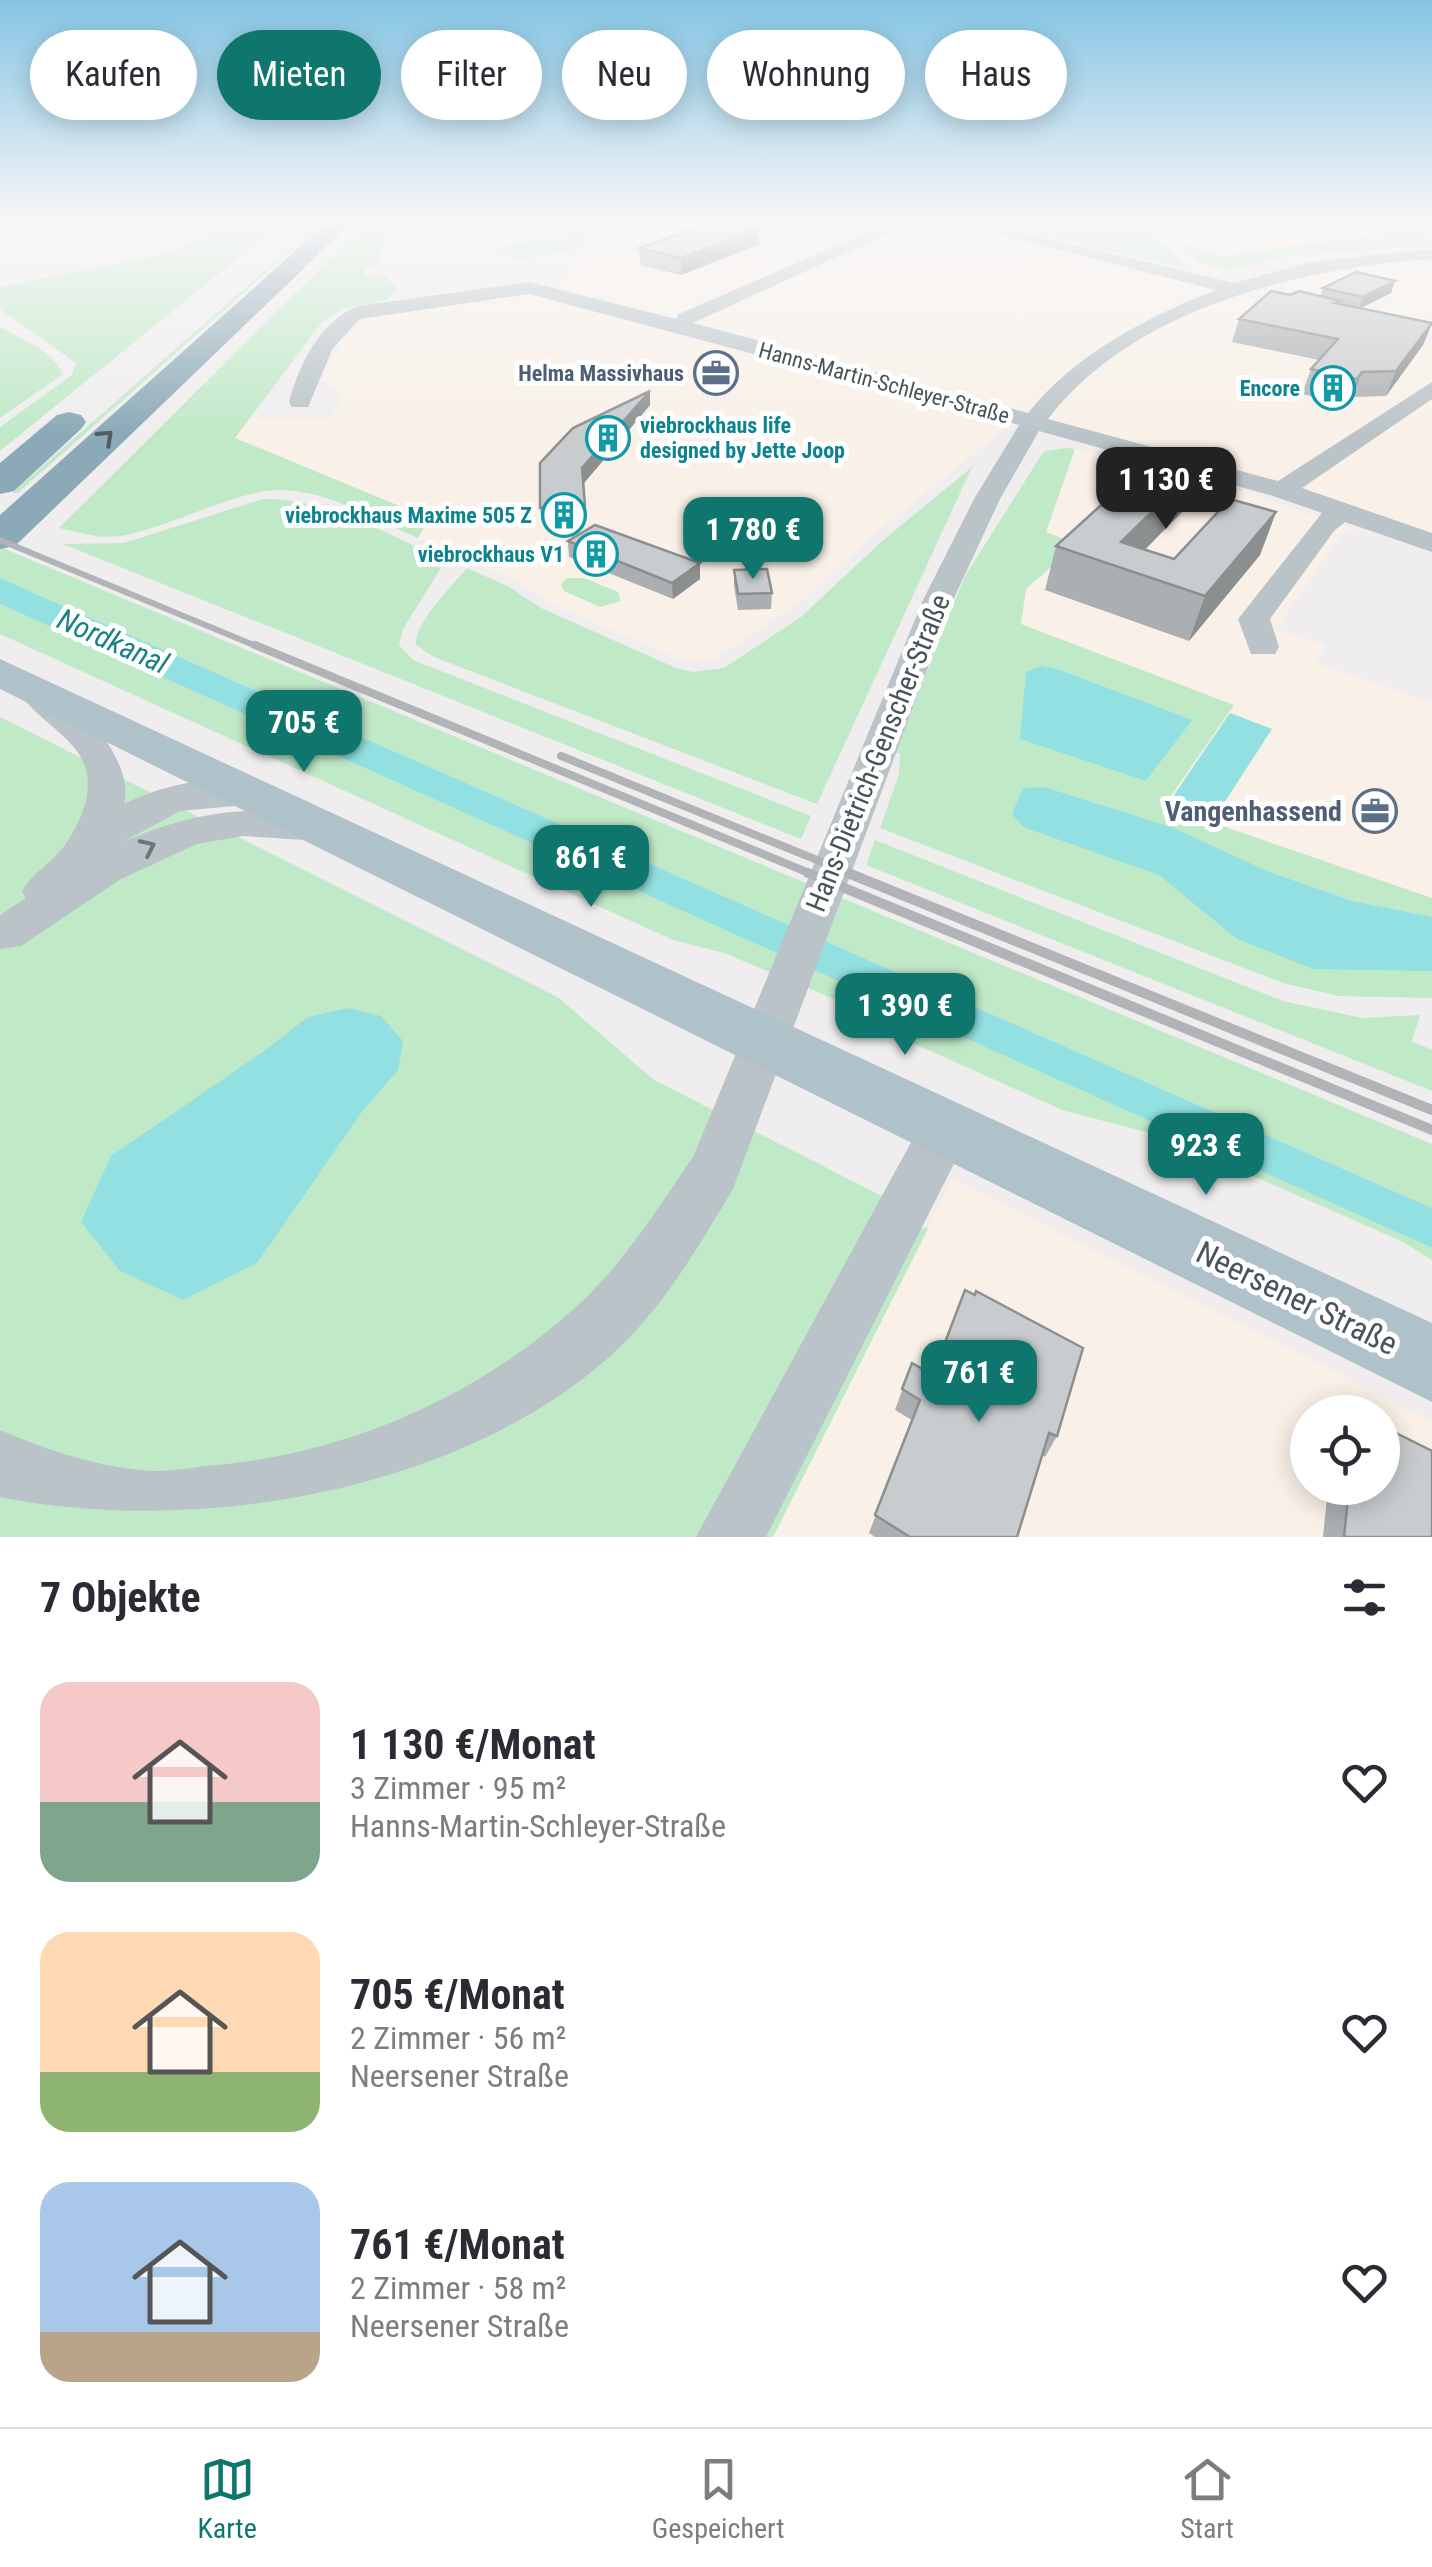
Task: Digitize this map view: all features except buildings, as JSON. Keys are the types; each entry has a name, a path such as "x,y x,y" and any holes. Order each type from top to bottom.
{"highway":[{"path":"0,537 264,292"},
{"path":"0,483 97,398"}],"main road":[{"name":"Neersener Straße","path":"12,678 1429,1361"}],"street":[{"name":"Hanns-Martin-Schleyer-Straße","path":"300,402 306,372 348,318 364,310 501,292"},
{"name":"Hanns-Martin-Schleyer-Straße","path":"544,292 1282,490 1432,543"},
{"path":"681,326 686,318 746,292"},
{"name":"Hans-Dietrich-Genscher-Straße","path":"0,1463 48,1486 154,1504 271,1494 388,1460 506,1400 598,1326 664,1248 714,1171 938,598 984,506 1032,423 1048,402 1109,353 1181,310 1223,292"},
{"path":"1247,292 1269,297"},
{"path":"1282,490 1432,389"},
{"path":"1263,647 1254,619 1324,526 1341,510"},
{"path":"2,936 100,824 112,791 104,764 82,736 12,678"},
{"path":"70,861 122,823 158,804 193,794 253,794"},
{"path":"2,936 126,858 171,837 220,824 265,822 320,827"},
{"path":"730,1537 945,1130"}],"shaded area":[{"path":"577,292 1225,292 1432,343 1432,539 1021,415 862,544 804,599 711,661 679,659 551,604 517,581 418,538 431,513 409,510 235,438 250,418 330,418 344,397 320,379 362,317 528,293 640,326 661,317"},
{"path":"1291,292 1432,292 1432,329"},
{"path":"1075,449 1246,492 1359,531 1344,531 1276,628 1326,645 1316,663 1432,703 1432,898 1164,806 1234,706 1021,624 1026,589 1076,544 1046,533"},
{"path":"952,1179 1380,1395 1290,1395 1290,1505 1400,1505 1400,1405 1432,1421 1432,1537 773,1537"}],"green space":[{"path":"0,292 197,292 0,451 0,427 72,375 76,363 0,309"},
{"path":"241,292 245,292 18,493 12,493"},
{"path":"297,292 394,292 388,300 344,308 322,322 235,438 409,510 432,513 418,538 339,502 276,490 238,498 121,536 100,537 59,528"},
{"path":"0,327 44,352 63,374 0,418"},
{"path":"1075,449 1046,532 1077,544 1026,589 1021,624 1234,705 1164,806 1432,898 1432,998 1338,996 1283,983 880,828 899,774 900,754 895,753 964,578 1040,457 1045,451"},
{"path":"972,467 817,804 434,657 416,645 427,616 467,568 509,587 541,608 676,668 693,672 724,668 801,617 881,542"},
{"path":"263,499 287,500 334,511 446,560 403,629 399,645 413,660 811,816 801,839 63,544 124,543"},
{"path":"0,547 1432,1144 1432,1208 0,578"},
{"path":"567,578 584,578 618,592 621,601 600,607 564,591 561,584"},
{"path":"0,604 1432,1248 1432,1260 1403,1242 1165,1137 1062,1110 884,1030 846,1004 724,953 673,940 0,634"},
{"path":"0,717 559,998 654,1080 886,1198 699,1537 0,1537"},
{"path":"875,840 1283,1001 1362,1018 1420,1015 1412,1041 1432,1050 1432,1091 866,865"},
{"path":"929,1227 773,1537 742,1537 904,1233"}],"water":[{"name":"Nordkanal","path":"0,578 1432,1208 1432,1248 0,604"},
{"path":"1041,666 1192,720 1146,781 1020,739 1026,672"},
{"path":"1230,713 1272,729 1217,814 1174,795"},
{"path":"1044,787 1174,828 1269,872 1352,901 1432,917 1432,971 1313,969 1237,939 1159,875 1023,827 1012,814 1023,788"},
{"path":"348,1008 381,1016 403,1041 398,1070 361,1113 257,1263 183,1300 120,1271 81,1222 111,1156 308,1017"}],"railway":[{"path":"0,540 261,648"},
{"path":"255,645 814,875"},
{"path":"561,756 854,875"},
{"path":"808,873 1432,1130"},
{"path":"848,873 1432,1110"}],"place":[{"name":"Helma Massivhaus","path":"716,373"},
{"name":"Encore","path":"1333,388"},
{"name":"viebrockhaus life designed by Jette Joop","path":"608,438"},
{"name":"viebrockhaus Maxime 505 Z","path":"564,515"},
{"name":"viebrockhaus V1","path":"596,554"},
{"name":"Vangenhassend","path":"1375,811"}]}
